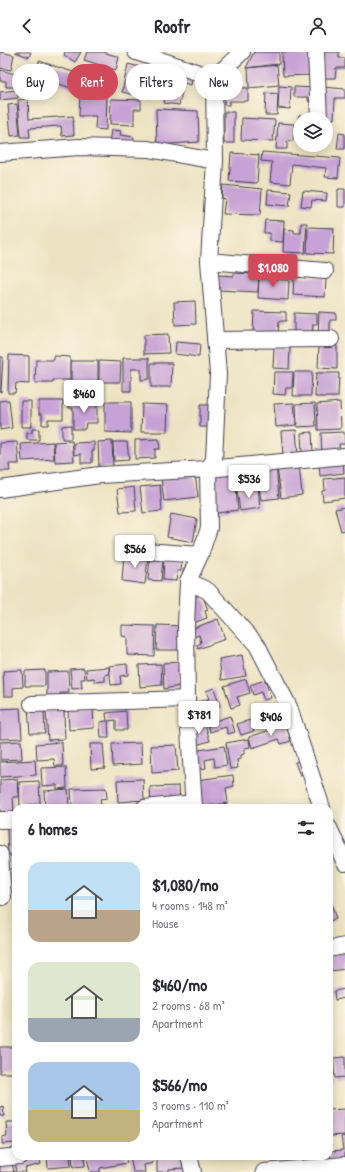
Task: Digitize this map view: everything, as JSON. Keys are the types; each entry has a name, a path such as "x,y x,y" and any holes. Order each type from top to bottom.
{"street":[{"path":"136,52 195,72"},
{"path":"229,64 242,52"},
{"path":"316,52 319,112"},
{"path":"194,804 187,699 186,625 188,581 200,555 209,528 208,469 214,460 218,374 209,261 215,161 214,100"},
{"path":"0,153 80,147 148,149 215,161"},
{"path":"209,261 326,271"},
{"path":"215,340 330,339"},
{"path":"0,489 100,475 208,469 345,456"},
{"path":"132,550 200,555"},
{"path":"188,581 208,591 257,645 289,707 321,804"},
{"path":"32,704 187,699"},
{"path":"0,820 12,820"},
{"path":"333,841 345,863"},
{"path":"0,854 3,897"},
{"path":"333,948 345,946"},
{"path":"0,1158 12,1157"},
{"path":"190,1160 193,1172"},
{"path":"264,1172 345,1166"}],"building":[{"path":"0,52 14,55 11,70 0,68"},
{"path":"15,52 31,52 29,57"},
{"path":"65,52 81,52 75,62 64,55"},
{"path":"87,52 103,52 119,57 117,64 97,64 84,60"},
{"path":"254,52 279,52 279,64 246,68"},
{"path":"282,52 311,52 312,75 283,76"},
{"path":"324,52 339,52 339,58 345,58 345,68 336,68 335,78 322,78"},
{"path":"39,61 48,64 38,64"},
{"path":"277,65 279,85 249,88 248,68"},
{"path":"59,68 67,70 67,87 59,84"},
{"path":"0,70 12,73 12,87 6,87 6,81 0,81"},
{"path":"126,73 126,93 122,92"},
{"path":"187,74 193,75 191,85 187,84"},
{"path":"279,86 291,87 290,109 278,108"},
{"path":"294,87 316,88 316,102 308,101 308,97 294,97"},
{"path":"323,87 345,89 345,98 335,98 334,119 333,112 321,112"},
{"path":"243,88 248,88 248,101 230,101 229,105 224,105 224,100 243,100"},
{"path":"12,91 12,99 0,100 0,92"},
{"path":"266,93 278,94 277,115 265,115"},
{"path":"18,100 28,100 29,119 73,116 74,135 62,136 61,126 29,128 30,137 21,137"},
{"path":"80,100 107,100 106,130 95,129 96,116 79,116"},
{"path":"111,100 141,100 141,109 134,109 134,125 110,124"},
{"path":"165,100 180,100 179,105 164,103"},
{"path":"17,104 20,135 11,136 8,105"},
{"path":"156,109 198,111 199,142 157,145"},
{"path":"224,112 234,112 234,143 224,143"},
{"path":"242,118 275,120 273,141 241,140"},
{"path":"278,123 293,124 293,141 287,141 287,149 276,149"},
{"path":"111,130 121,131 120,135 134,137 133,146 109,143"},
{"path":"339,133 345,134 345,149 337,149"},
{"path":"262,152 340,158 338,178 325,177 326,168 292,164 290,184 270,182 272,162 261,161"},
{"path":"231,153 259,155 257,183 229,181"},
{"path":"223,185 262,189 260,215 223,214 225,199 222,198"},
{"path":"338,189 345,189 345,207 338,207"},
{"path":"268,190 291,192 289,206 267,204"},
{"path":"303,191 327,193 326,201 312,200 311,207 301,206"},
{"path":"265,220 284,221 283,242 270,241 270,233 264,233"},
{"path":"301,223 307,223 305,253 283,252 284,229 294,230 294,233 301,233"},
{"path":"308,227 334,228 333,254 307,253"},
{"path":"234,273 259,274 258,292 217,290 218,275 234,276"},
{"path":"259,274 270,274 270,279 289,280 288,300 258,298"},
{"path":"294,277 326,278 325,297 293,295"},
{"path":"195,301 196,324 175,325 174,302"},
{"path":"254,311 286,312 286,321 279,321 278,336 253,335"},
{"path":"319,312 336,313 336,320 330,320 330,338 318,337"},
{"path":"294,313 317,314 317,324 313,324 312,336 294,335"},
{"path":"168,334 169,353 144,354 144,335"},
{"path":"176,342 200,344 199,357 175,354"},
{"path":"319,345 337,346 337,369 318,368"},
{"path":"274,347 290,348 289,369 273,368"},
{"path":"9,355 29,356 29,384 16,383 15,393 8,393"},
{"path":"54,356 70,357 70,380 53,380 53,383 35,383 36,360 54,360"},
{"path":"0,357 3,357 1,392 0,392"},
{"path":"123,358 149,358 149,379 141,380 141,369 131,369 131,391 123,391"},
{"path":"71,361 98,361 98,383 71,382"},
{"path":"99,361 121,362 120,382 99,382"},
{"path":"151,363 172,363 171,387 151,387"},
{"path":"274,372 293,372 292,388 286,388 285,395 273,394"},
{"path":"294,372 312,372 311,396 293,396"},
{"path":"316,373 339,373 338,397 315,397"},
{"path":"9,400 12,428 0,430 0,401"},
{"path":"21,401 31,401 31,427 21,427"},
{"path":"39,401 63,401 63,419 48,419 48,425 42,425 42,414 39,414"},
{"path":"69,402 97,402 97,423 86,423 85,429 73,429 73,408 69,408"},
{"path":"105,402 131,402 131,433 105,432"},
{"path":"340,402 341,429 318,430 317,404"},
{"path":"294,403 296,425 276,427 274,404"},
{"path":"315,403 316,426 297,427 296,404"},
{"path":"142,404 168,405 167,432 141,432"},
{"path":"200,405 213,405 213,427 200,427"},
{"path":"71,425 71,439 62,439 62,426"},
{"path":"32,429 39,429 39,440 27,440 27,433 32,433"},
{"path":"296,430 298,454 283,455 281,431"},
{"path":"312,432 313,453 302,454 301,433"},
{"path":"344,432 345,444 339,444 340,453 322,455 321,433"},
{"path":"159,439 160,449 155,449 155,458 135,459 135,440"},
{"path":"72,441 74,461 55,462 54,442"},
{"path":"112,441 113,467 99,468 98,442"},
{"path":"17,442 19,464 9,464 10,471 0,471 0,443"},
{"path":"53,442 54,459 22,461 21,444"},
{"path":"94,442 92,463 81,463 81,454 74,455 74,443"},
{"path":"113,442 127,442 129,460 114,461"},
{"path":"343,459 344,473 320,476 319,462"},
{"path":"299,464 302,495 281,498 277,466"},
{"path":"276,466 279,498 261,500 256,468"},
{"path":"238,469 240,484 233,485 234,490 236,490 238,510 217,513 214,473"},
{"path":"195,474 198,497 164,501 161,478"},
{"path":"345,477 345,498 323,501 322,491 325,490 324,479"},
{"path":"160,485 162,511 143,513 140,487"},
{"path":"134,487 136,511 120,512 117,489"},
{"path":"258,487 260,508 240,511 237,490"},
{"path":"345,507 345,530 341,531 335,509"},
{"path":"171,514 197,519 193,542 167,537"},
{"path":"124,555 148,558 145,584 122,581"},
{"path":"150,557 163,558 161,581 148,580"},
{"path":"164,559 182,561 181,571 177,571 176,581 163,580"},
{"path":"202,594 208,610 205,611 207,618 193,623 190,599"},
{"path":"218,619 225,639 198,649 197,645 201,643 199,635 194,637 191,629"},
{"path":"122,625 155,626 154,656 127,655 127,637 122,636"},
{"path":"157,625 181,626 181,650 156,650"},
{"path":"242,655 246,676 222,680 219,659"},
{"path":"181,662 181,670 178,670 179,686 164,689 163,663"},
{"path":"127,664 128,675 120,676 121,684 111,685 109,666"},
{"path":"161,664 162,685 140,687 139,665"},
{"path":"109,667 109,674 105,675 105,681 95,682 94,678 87,679 86,669"},
{"path":"84,668 85,679 81,679 82,688 72,689 70,669"},
{"path":"22,670 23,687 13,688 13,696 4,696 3,671"},
{"path":"45,670 45,686 25,686 25,671"},
{"path":"68,671 69,693 60,693 60,697 47,697 47,672"},
{"path":"246,679 250,693 237,697 240,705 231,708 224,686"},
{"path":"265,680 271,698 264,700 261,692 253,695 250,685"},
{"path":"214,688 220,706 211,709 210,706 198,710 196,703 209,699 206,691"},
{"path":"20,708 22,738 0,739 0,709"},
{"path":"44,708 45,733 30,733 28,709"},
{"path":"93,708 94,728 69,730 68,709"},
{"path":"64,710 65,739 48,740 46,711"},
{"path":"126,711 127,730 116,730 116,720 108,721 109,738 101,738 100,722 107,721 106,713"},
{"path":"230,716 235,732 228,734 226,727 210,732 208,723"},
{"path":"250,720 254,731 241,735 237,724"},
{"path":"205,724 210,741 192,746 190,729"},
{"path":"286,725 291,741 281,744 279,739 252,748 249,737"},
{"path":"249,739 250,747 244,748 244,754 241,755 241,759 237,760 238,768 230,769 226,743"},
{"path":"21,741 22,759 0,760 0,742"},
{"path":"62,742 63,766 55,766 54,759 37,760 36,744"},
{"path":"141,743 142,764 113,766 112,744"},
{"path":"90,744 103,744 105,768 91,769"},
{"path":"176,745 178,771 152,773 151,746"},
{"path":"224,746 227,765 215,767 214,758 205,760 206,768 196,770 193,751"},
{"path":"35,760 36,775 0,777 0,762"},
{"path":"302,760 307,774 300,776 295,762"},
{"path":"66,767 67,788 57,789 57,785 42,786 41,768"},
{"path":"233,775 234,786 226,788 228,803 201,804 197,780"},
{"path":"17,779 18,797 13,797 12,814 0,815 0,780"},
{"path":"143,779 144,800 118,802 117,780"},
{"path":"39,781 40,804 20,804 19,782"},
{"path":"179,786 180,804 151,804 150,787"},
{"path":"106,788 107,798 100,799 101,804 72,804 71,789"},
{"path":"68,789 69,804 45,804 44,791"},
{"path":"12,827 12,854 8,854 7,828"},
{"path":"7,856 12,856 12,869 8,869"},
{"path":"9,874 12,874 12,892 10,892"},
{"path":"333,909 336,919 333,920"},
{"path":"345,953 345,969 333,971 333,956"},
{"path":"345,989 345,998 335,1000 334,991"},
{"path":"0,1047 12,1047 12,1073 0,1073"},
{"path":"345,1057 345,1077 335,1078 333,1058"},
{"path":"3,1106 4,1116 0,1116 0,1107"},
{"path":"345,1109 345,1135 333,1136 333,1110"},
{"path":"6,1122 12,1122 12,1143 2,1144 2,1137 7,1136"},
{"path":"345,1136 345,1159 331,1161 333,1160 333,1151 343,1150 341,1137"},
{"path":"11,1160 14,1172 0,1172 0,1162"},
{"path":"40,1160 41,1164 25,1168 26,1172 16,1172 14,1161"},
{"path":"47,1160 70,1160 71,1166 48,1168"},
{"path":"72,1160 84,1160 85,1166 73,1167"},
{"path":"88,1160 126,1160 127,1163 100,1168 100,1172 90,1172"},
{"path":"131,1160 153,1160 153,1163 144,1165 145,1172 133,1172"},
{"path":"157,1160 185,1160 185,1168 169,1169 169,1172 157,1172"}]}
